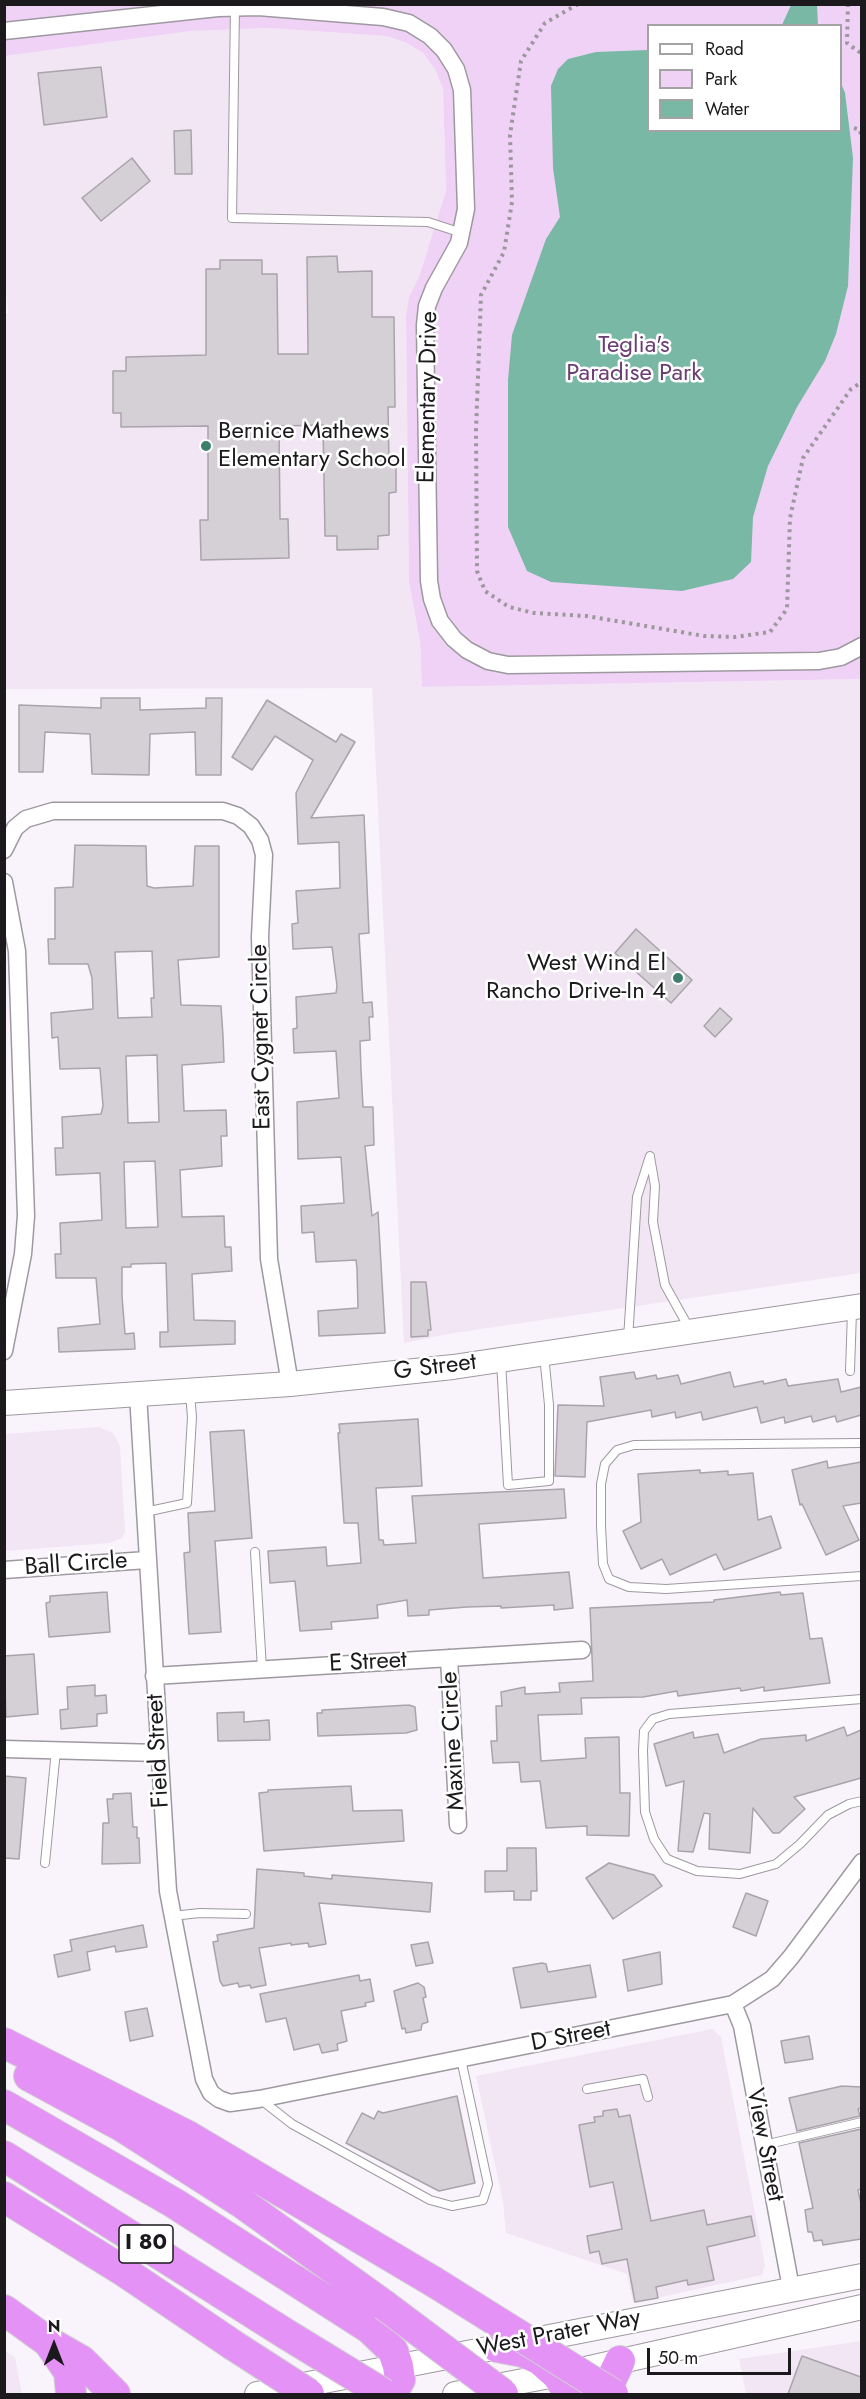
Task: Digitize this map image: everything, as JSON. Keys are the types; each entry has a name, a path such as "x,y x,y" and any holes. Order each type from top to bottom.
{"highway":[{"path":"4,2043 188,2136 614,2394"},
{"path":"4,2064 123,2127 242,2202 503,2394"},
{"path":"4,2105 174,2203 369,2328 393,2351 400,2380 391,2394"},
{"name":"I 80","path":"4,2156 384,2394"},
{"name":"I 80","path":"4,2197 125,2272 309,2394"},
{"path":"4,2310 47,2341 82,2361 115,2394"},
{"path":"47,2341 69,2372 71,2394"},
{"path":"497,2347 523,2352 540,2360 564,2385"},
{"path":"607,2394 608,2386 621,2361"}],"main road":[{"name":"G Street","path":"4,1403 290,1384 501,1361 857,1306"},
{"name":"West Prater Way","path":"257,2394 861,2276"},
{"name":"West Prater Way","path":"455,2394 564,2385 621,2361 861,2307"},
{"path":"812,2317 861,2316"}],"street":[{"name":"Elementary Drive","path":"4,31 235,8 383,17 409,23 430,36 444,50 456,69 462,90 466,210 462,233 427,306 425,326 429,581 432,600 440,621 454,639 467,650 488,661 508,665 819,661 841,657 861,646"},
{"name":"East Cygnet Circle","path":"4,850 15,828 26,819 41,812 223,811 244,821 260,840 264,855 260,937 269,1259 290,1384"},
{"path":"4,882 17,951 26,1216 23,1254 4,1351"},
{"name":"Field Street","path":"138,1394 168,1891 204,2079 211,2093 219,2099"},
{"name":"Ball Circle","path":"4,1570 147,1560"},
{"name":"E Street","path":"154,1676 582,1650"},
{"name":"Maxine Circle","path":"449,1658 458,1825"},
{"path":"4,1749 159,1753"},
{"name":"D Street","path":"219,2099 230,2103 259,2099 733,2004 772,1978 791,1958 861,1862"},
{"name":"View Street","path":"733,2004 742,2026 791,2288"}],"lane":[{"path":"235,8 232,218 428,222 462,233"},
{"path":"628,1341 637,1197 650,1156 655,1186 653,1222 665,1285 691,1332"},
{"path":"850,1371 857,1306"},
{"path":"501,1361 508,1485 549,1481 549,1405 543,1354"},
{"path":"144,1512 187,1503 192,1417 189,1391"},
{"path":"861,1443 634,1445 617,1450 605,1464 601,1484 600,1526 603,1564 609,1579 629,1587 666,1589 861,1576"},
{"path":"255,1552 262,1669"},
{"path":"861,1699 669,1714 653,1719 644,1731 643,1751 645,1812 654,1839 667,1859 697,1871 740,1874 776,1864 800,1844 828,1815 849,1804 861,1801"},
{"path":"45,1863 56,1750"},
{"path":"172,1916 200,1913 246,1914"},
{"path":"259,2099 292,2124 430,2200 453,2206 483,2200 488,2184 461,2059"},
{"path":"587,2089 643,2079 648,2097"},
{"path":"764,2145 861,2122"}],"path":[{"path":"578,4 544,23 521,61 510,135 512,202 504,252 481,295 476,431 477,571 485,591 510,607 534,613 587,616 704,636 735,637 770,632 787,609 790,518 802,458 851,389 861,382"},
{"path":"848,4 848,43 861,54"},
{"path":"854,128 860,130 861,140"}],"shaded area":[{"path":"270,28 386,36 405,42 423,53 435,69 443,89 446,191 419,277 409,297 406,316 409,582 420,642 422,687 861,679 861,1273 454,1333 404,1343 372,688 5,689 4,313 8,313 4,266 5,56 191,31"},
{"path":"99,1427 113,1433 120,1446 125,1532 122,1538 110,1543 5,1551 5,1434"},
{"path":"712,2029 721,2037 765,2265 762,2275 633,2303 627,2274 506,2233 503,2202 476,2076"},
{"path":"861,2341 861,2394 746,2394 739,2359"},
{"path":"5,2351 15,2357 22,2394 5,2394"}],"green space":[{"name":"Teglia's Paradise Park","path":"4,5 861,5 861,679 422,687 420,642 409,582 406,316 409,297 419,277 446,191 443,89 435,69 423,53 405,42 386,36 270,28 191,31 5,56"}],"water":[{"path":"791,5 817,5 818,24 782,24"},
{"path":"647,50 647,132 842,132 842,86 845,93 853,158 848,286 836,334 825,361 797,407 768,466 753,517 751,562 733,579 682,591 551,582 527,571 508,527 508,380 512,335 546,239 560,217 553,168 551,86 558,69 568,59 596,52"}],"building":[{"path":"101,67 107,117 44,125 38,73"},
{"path":"191,130 192,174 175,174 174,131"},
{"path":"132,158 150,181 101,221 82,198"},
{"path":"337,256 338,272 372,271 372,317 394,317 395,407 388,407 389,464 396,464 396,492 389,493 389,535 378,536 378,549 337,550 337,536 325,536 323,425 279,426 280,519 288,519 289,558 201,560 200,520 208,520 208,426 121,427 121,413 113,413 113,371 126,371 126,357 206,355 206,269 220,269 220,260 262,260 262,274 277,274 278,354 308,354 307,257"},
{"path":"101,698 140,698 140,710 206,708 206,698 222,698 221,775 196,775 195,732 150,734 149,775 92,774 90,734 45,732 43,772 19,772 19,705 101,708"},
{"path":"267,700 336,742 341,734 355,742 311,818 364,815 369,933 359,934 363,1003 372,1002 373,1017 369,1017 370,1040 360,1041 361,1070 363,1107 373,1107 374,1145 365,1146 372,1216 378,1212 385,1333 319,1336 318,1311 358,1308 357,1269 356,1260 316,1262 314,1232 302,1233 301,1206 344,1203 341,1157 298,1159 297,1102 339,1098 336,1051 294,1053 293,1029 297,1028 296,997 336,993 337,986 332,947 293,949 292,924 298,923 296,891 340,888 339,842 298,844 296,793 313,760 275,736 252,770 232,757"},
{"path":"75,845 146,846 147,886 154,888 193,886 195,846 219,846 219,957 178,960 181,1005 221,1006 223,1036 224,1062 182,1065 184,1111 226,1110 227,1136 221,1136 222,1166 180,1170 182,1217 224,1216 225,1247 231,1247 232,1271 192,1274 194,1320 235,1321 235,1344 160,1347 160,1332 168,1332 166,1263 131,1264 131,1267 122,1267 122,1296 125,1334 134,1333 135,1349 59,1352 58,1328 100,1324 96,1278 56,1278 55,1254 61,1254 60,1223 102,1220 100,1173 56,1175 55,1148 63,1148 62,1117 101,1114 103,1106 100,1068 60,1069 58,1037 52,1038 51,1013 93,1009 92,978 88,964 49,964 48,939 55,939 55,888 73,887","holes":["152,951 154,998 151,998 152,1017 118,1018 115,952","157,1055 159,1122 128,1123 126,1056","155,1161 158,1227 126,1228 124,1162"]},
{"path":"636,929 692,980 671,1003 615,953"},
{"path":"720,1008 732,1019 715,1037 704,1026"},
{"path":"411,1282 426,1282 431,1330 428,1330 428,1336 411,1337"},
{"path":"634,1372 636,1379 656,1375 657,1379 678,1375 681,1384 730,1372 734,1387 786,1379 788,1386 838,1379 841,1392 861,1387 861,1415 837,1422 835,1416 813,1422 811,1416 785,1423 784,1417 761,1423 757,1407 703,1420 701,1412 676,1418 675,1412 652,1417 651,1410 587,1422 585,1477 555,1476 558,1405 604,1406 600,1377"},
{"path":"418,1419 422,1486 376,1488 379,1540 383,1540 384,1545 416,1543 412,1496 564,1489 566,1518 479,1524 483,1578 569,1572 573,1608 554,1610 554,1605 467,1607 429,1610 429,1615 408,1616 407,1600 377,1605 378,1618 331,1622 332,1629 300,1631 295,1581 270,1583 268,1551 326,1547 327,1566 361,1563 358,1523 344,1523 339,1424"},
{"path":"244,1430 252,1538 215,1541 221,1632 189,1634 184,1553 190,1552 188,1513 215,1511 210,1432"},
{"path":"827,1461 828,1468 861,1462 861,1503 843,1506 859,1540 826,1555 802,1504 800,1505 792,1470"},
{"path":"700,1470 700,1473 728,1471 728,1475 753,1473 758,1520 771,1516 781,1548 724,1570 716,1554 670,1575 662,1559 641,1569 623,1531 641,1522 638,1474"},
{"path":"107,1592 110,1632 49,1637 46,1603 50,1602 50,1596"},
{"path":"780,1592 781,1595 803,1593 810,1639 822,1638 830,1683 764,1691 764,1687 678,1696 677,1691 643,1697 581,1698 582,1714 538,1715 541,1761 586,1758 585,1738 619,1737 620,1793 630,1793 629,1836 587,1835 587,1826 546,1828 540,1781 521,1782 519,1762 493,1763 491,1741 497,1741 496,1706 502,1706 501,1692 525,1687 525,1694 560,1692 559,1683 593,1681 590,1608 714,1602 714,1600"},
{"path":"34,1654 38,1714 6,1717 4,1656"},
{"path":"95,1685 95,1696 106,1695 107,1713 97,1714 97,1726 61,1729 60,1710 68,1709 67,1687"},
{"path":"409,1705 415,1707 417,1730 406,1733 318,1736 317,1713 322,1713 322,1710"},
{"path":"244,1712 244,1722 269,1720 270,1740 218,1741 217,1713"},
{"path":"844,1727 847,1736 861,1730 861,1778 794,1797 805,1809 779,1833 773,1833 753,1808 750,1853 709,1849 710,1814 704,1813 693,1852 678,1851 684,1781 666,1786 654,1744 693,1732 694,1738 718,1734 724,1753 761,1739 806,1735 806,1741"},
{"path":"4,1776 26,1778 19,1859 4,1858"},
{"path":"351,1786 353,1811 402,1810 404,1841 264,1851 259,1793 268,1792 268,1790"},
{"path":"131,1793 133,1827 137,1827 140,1863 102,1864 103,1823 109,1823 107,1799 113,1799 113,1794"},
{"path":"507,1848 536,1848 537,1891 531,1891 531,1900 514,1900 514,1891 485,1892 485,1871 507,1871"},
{"path":"609,1863 654,1875 662,1886 613,1919 586,1878"},
{"path":"257,1869 304,1873 304,1876 332,1879 332,1875 432,1883 430,1912 319,1903 326,1944 309,1947 308,1943 291,1945 291,1943 259,1948 266,1985 251,1988 250,1985 239,1987 238,1983 223,1986 220,1981 213,1942 218,1941 217,1935 254,1928"},
{"path":"746,1893 768,1901 756,1936 733,1927"},
{"path":"143,1925 147,1947 116,1952 115,1946 87,1952 90,1970 58,1977 54,1955 72,1951 70,1940"},
{"path":"428,1942 433,1963 416,1966 411,1945"},
{"path":"660,1952 662,1984 628,1991 623,1960"},
{"path":"546,1964 548,1972 590,1965 596,1997 521,2008 513,1968"},
{"path":"359,1975 360,1981 370,1979 374,2001 365,2003 366,2006 341,2011 347,2041 337,2044 338,2050 322,2053 319,2044 294,2050 286,2018 266,2022 260,1994"},
{"path":"418,1983 424,1987 426,1997 423,1998 428,2022 422,2024 421,2030 406,2033 405,2028 402,2029 394,1991"},
{"path":"147,2008 153,2036 130,2041 125,2012"},
{"path":"809,2036 813,2059 785,2063 781,2041"},
{"path":"842,2086 861,2087 861,2108 858,2109 860,2116 797,2131 789,2098"},
{"path":"457,2096 475,2183 439,2191 346,2143 362,2113 374,2119 378,2111 383,2113"},
{"path":"617,2109 619,2117 630,2115 651,2221 704,2210 707,2225 751,2216 755,2236 707,2247 714,2280 688,2285 687,2280 656,2287 658,2298 635,2302 627,2259 602,2264 599,2251 590,2253 587,2236 622,2229 613,2182 590,2187 579,2125 595,2122 594,2117 603,2116 603,2111"},
{"path":"861,2129 861,2189 858,2190 861,2204 861,2239 823,2245 822,2240 814,2241 812,2232 808,2232 805,2210 813,2208 799,2143"},
{"path":"802,2356 861,2377 861,2394 788,2394"}],"place":[{"name":"Bernice Mathews Elementary School","path":"206,446"},
{"name":"West Wind El Rancho Drive-In 4","path":"678,978"}]}
